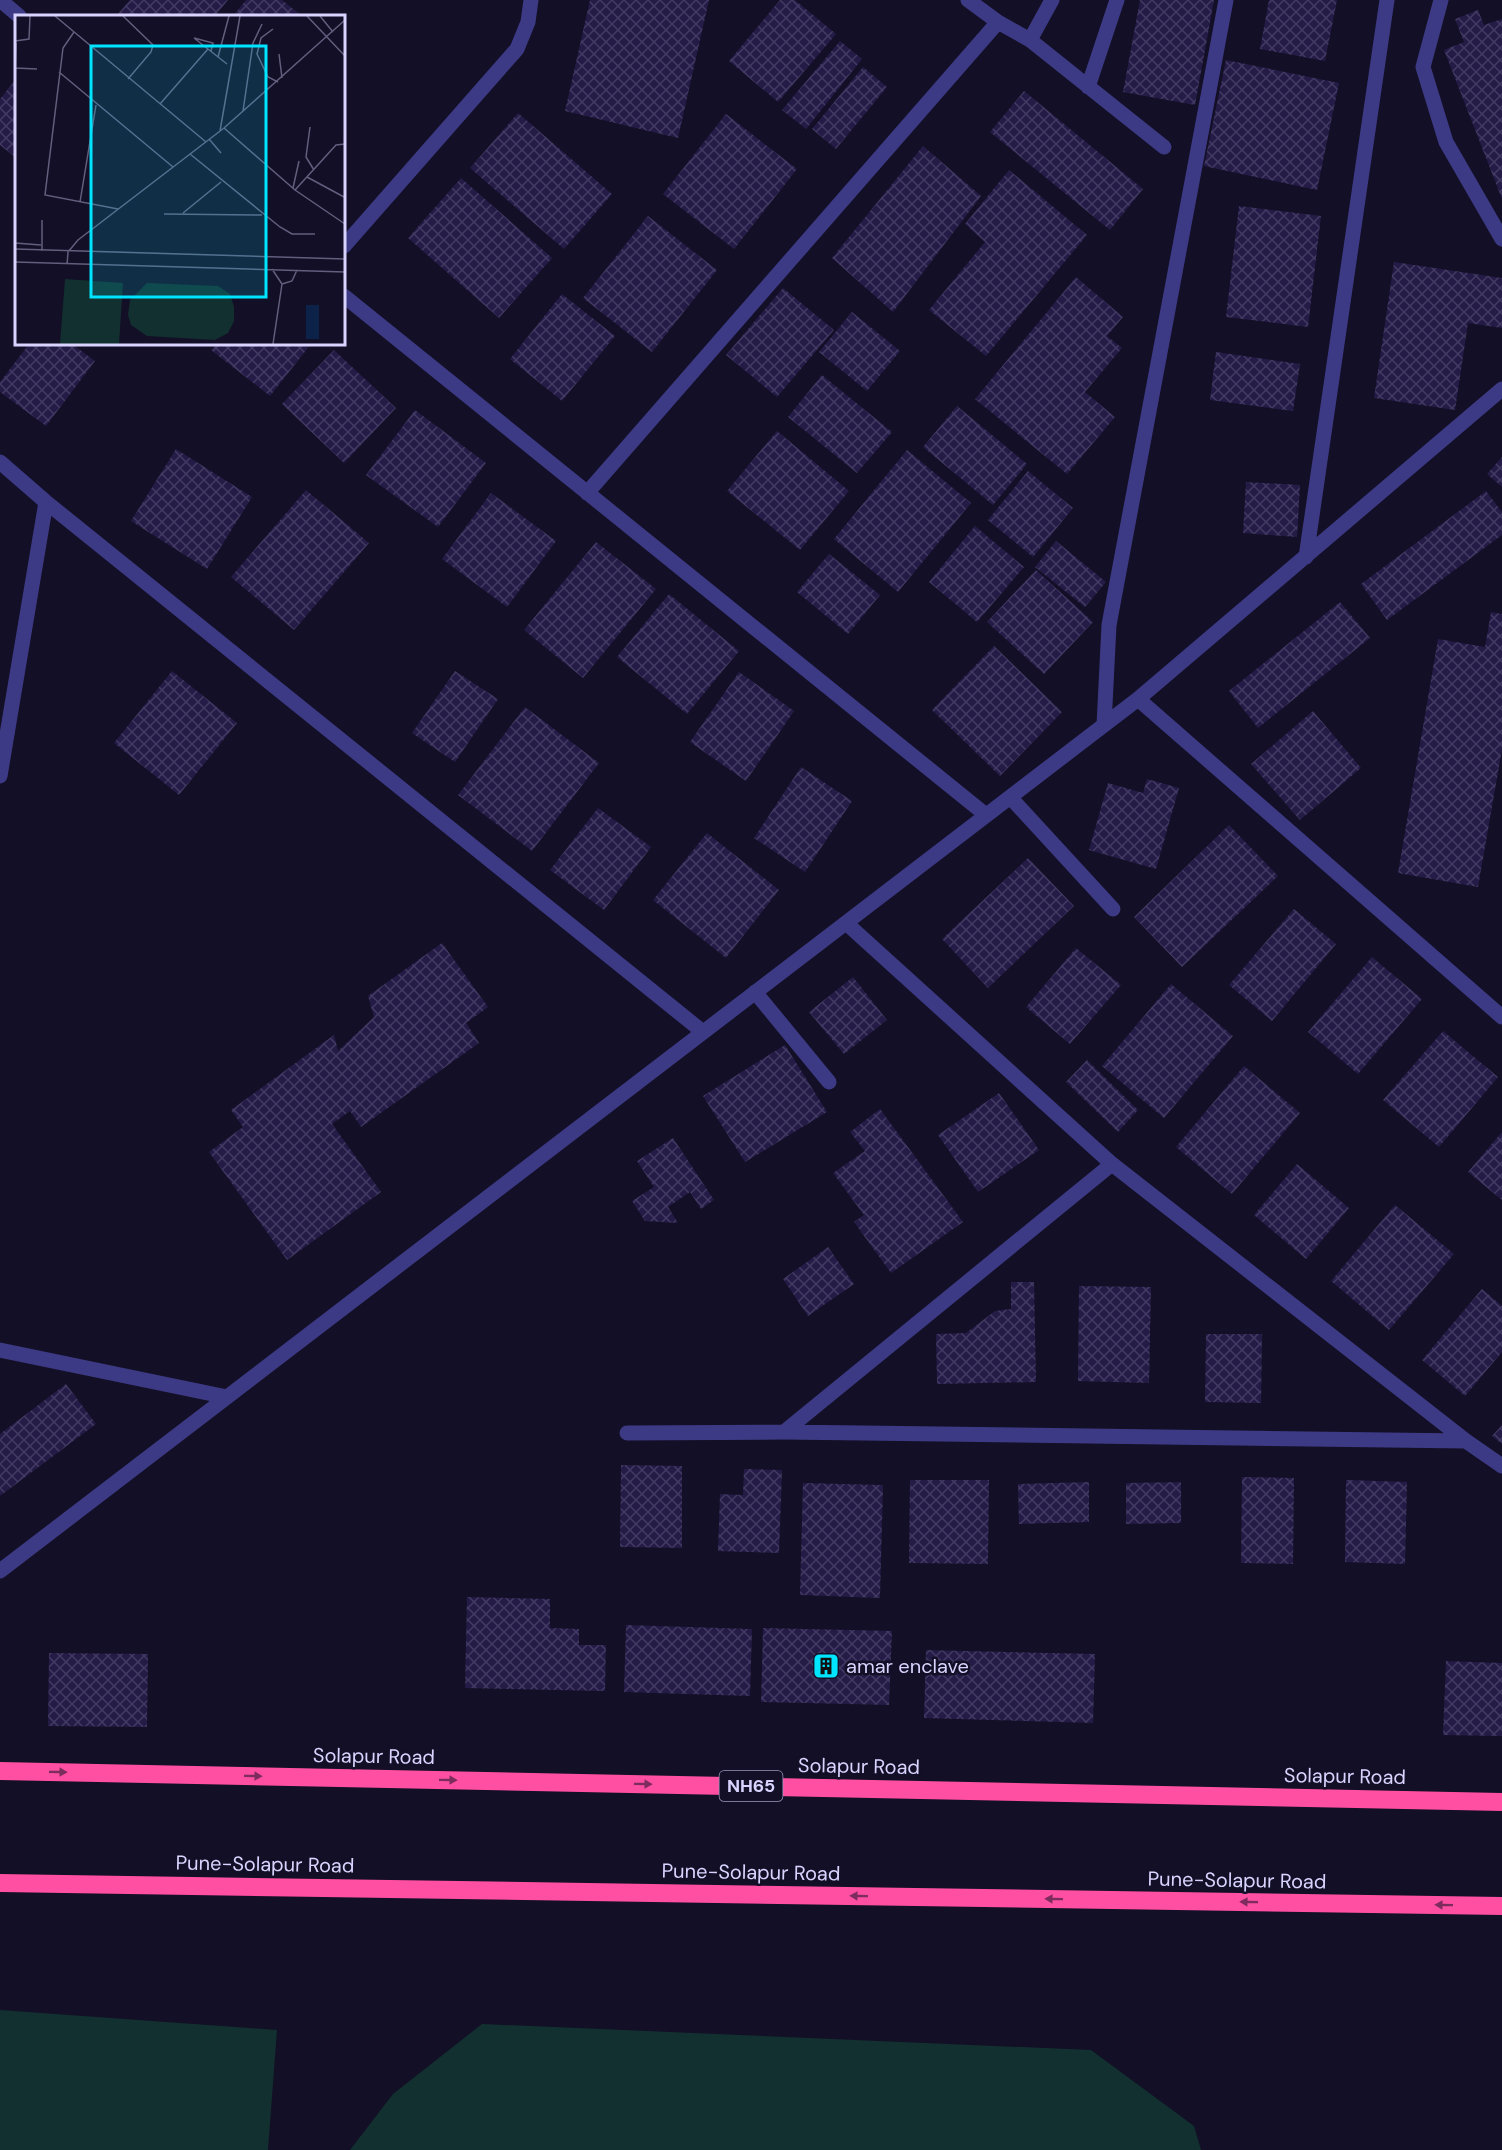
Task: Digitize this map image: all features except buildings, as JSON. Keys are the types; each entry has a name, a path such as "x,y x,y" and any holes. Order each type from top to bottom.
{"highway":[{"name":"Solapur Road","path":"0,1771 1502,1802"},
{"name":"Pune-Solapur Road","path":"0,1883 1502,1906"}],"street":[{"path":"0,0 18,15"},
{"path":"345,245 517,49 528,22 531,0"},
{"path":"968,0 998,22 1030,40 1164,147"},
{"path":"1030,40 1052,0"},
{"path":"1088,87 1117,0"},
{"path":"1104,725 1108,625 1226,0"},
{"path":"1306,556 1387,0"},
{"path":"1441,0 1424,67 1446,142 1502,239"},
{"path":"588,493 998,22"},
{"path":"345,297 986,815"},
{"path":"0,1571 1138,699 1502,389"},
{"path":"0,462 45,502 703,1032"},
{"path":"0,777 45,502"},
{"path":"1138,699 1502,1017"},
{"path":"1010,797 1113,909"},
{"path":"846,923 1112,1164 1502,1466"},
{"path":"755,993 830,1082"},
{"path":"784,1432 1112,1164"},
{"path":"0,1350 227,1397"},
{"path":"627,1433 784,1432 1467,1441"}],"green space":[{"path":"0,2010 277,2030 268,2150 0,2150"},
{"path":"482,2024 1091,2050 1194,2126 1201,2150 350,2150 393,2094"}],"place":[{"name":"amar enclave","path":"826,1666"}]}
